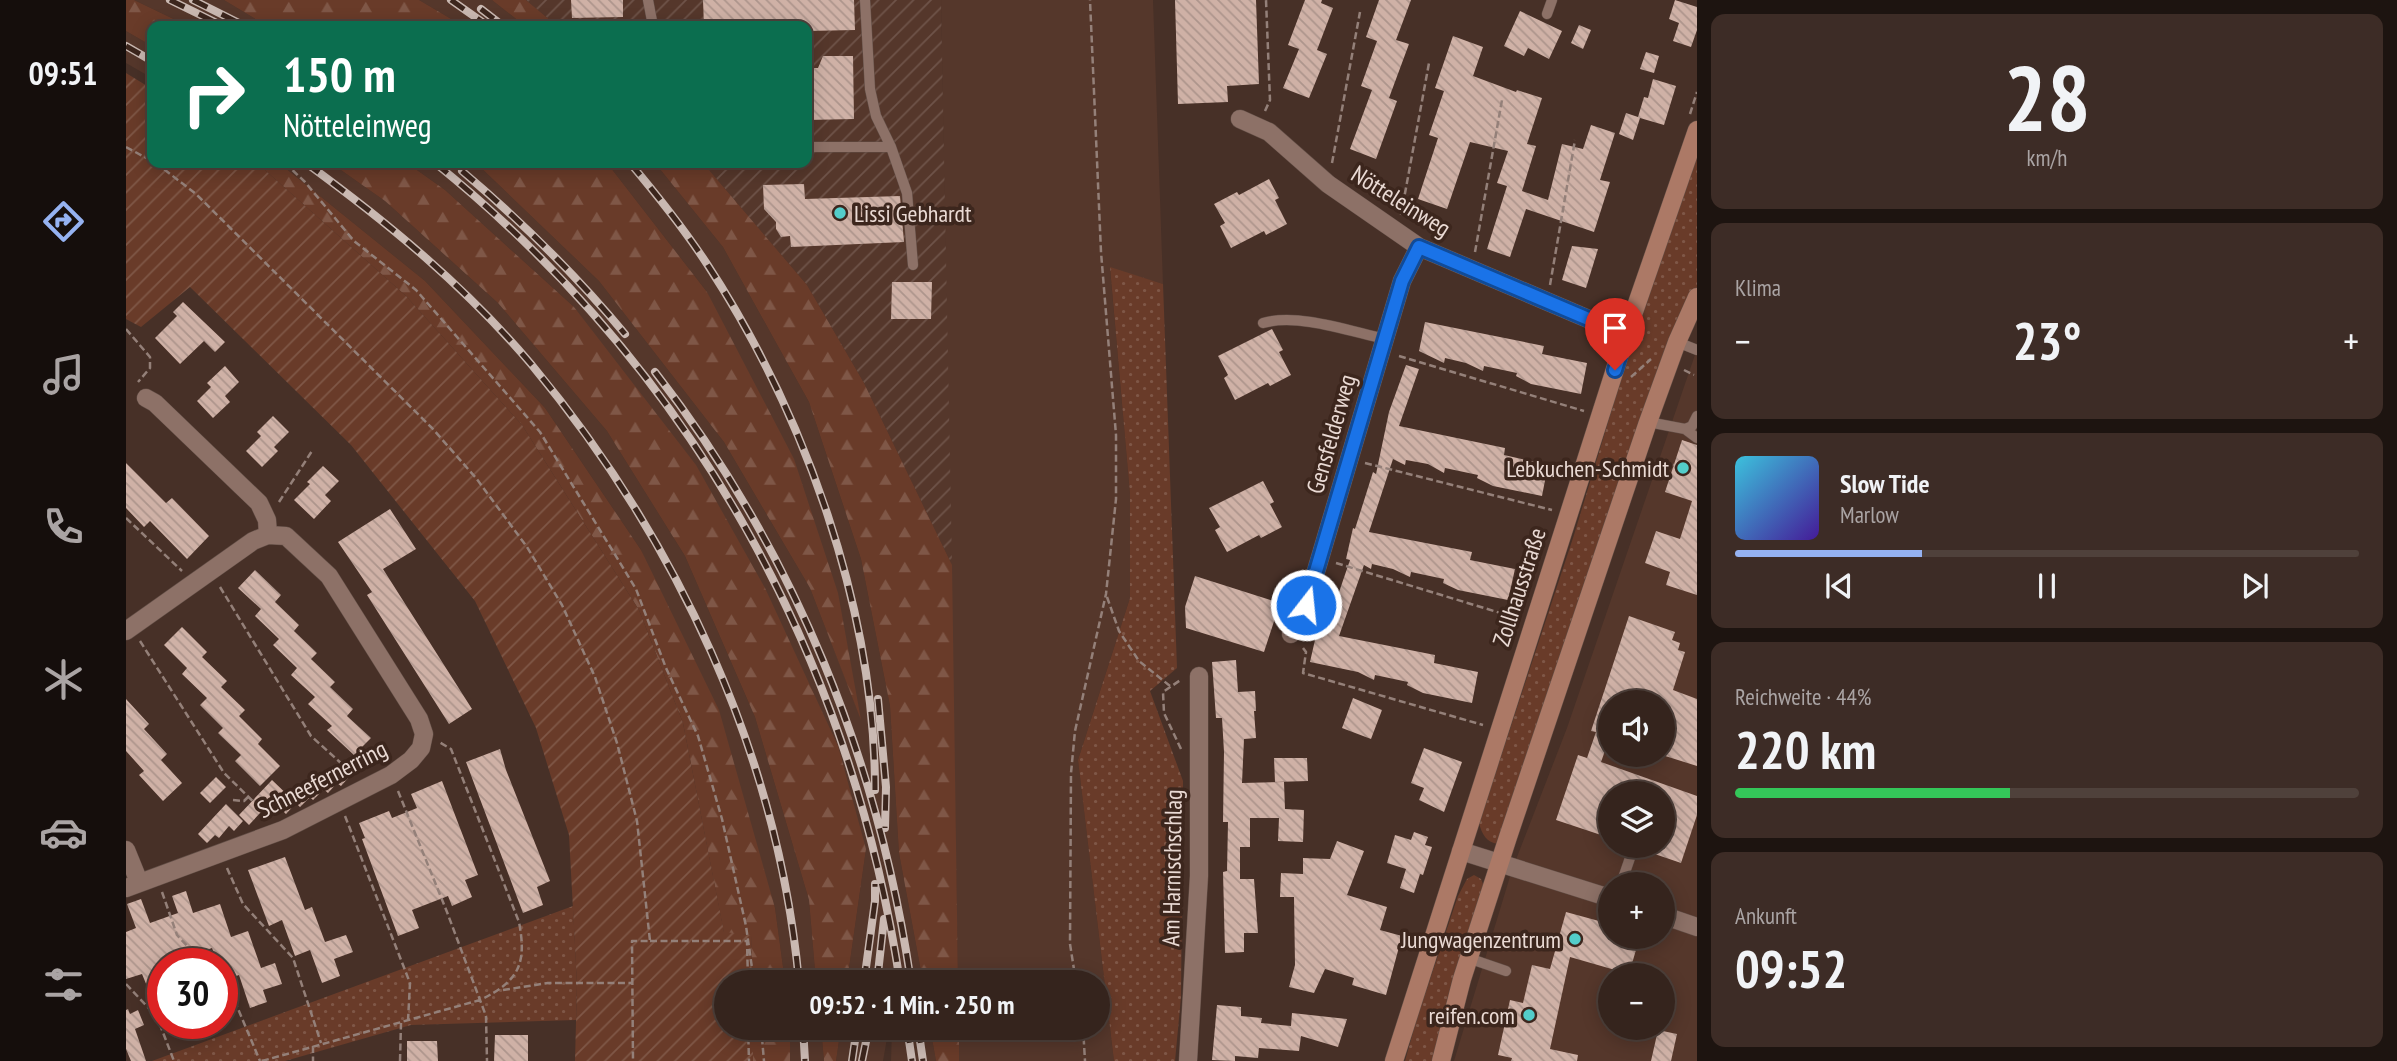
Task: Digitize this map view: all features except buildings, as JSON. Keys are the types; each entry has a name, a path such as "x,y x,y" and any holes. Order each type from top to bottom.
{"main road":[{"name":"Zollhausstraße","path":"1394,1061 1626,335 1697,130"},
{"path":"1440,1061 1468,958 1648,422 1697,297"}],"street":[{"name":"Nötteleinweg","path":"1240,119 1269,132 1328,184 1419,247 1626,335"},
{"name":"Gensfelderweg","path":"1291,634 1306,605 1402,281 1419,247"},
{"path":"146,398 155,403 259,503 268,527 286,536 328,576 344,597 419,719 424,734"},
{"path":"129,629 253,541 268,527"},
{"name":"Am Harnischschlag","path":"1188,1061 1199,876 1199,676"},
{"name":"Schneefernerring","path":"140,882 283,830 369,788 411,760 421,748 424,734"},
{"path":"126,850 140,882"},
{"path":"1461,850 1598,894"},
{"path":"1675,919 1697,927"}],"lane":[{"path":"648,0 652,21"},
{"path":"865,0 870,89 876,116 891,147 907,193 913,265"},
{"path":"1547,14 1552,0"},
{"path":"812,147 891,147"},
{"path":"1264,323 1278,319 1324,325 1383,345"},
{"path":"1678,342 1697,350"},
{"path":"1685,429 1692,426 1697,416"},
{"path":"1648,422 1685,429 1697,438"},
{"path":"1468,958 1506,971"}],"path":[{"path":"1074,970 1069,931 1071,773 1075,732 1106,594 1116,499 1116,435 1101,252 1090,0"},
{"path":"1259,127 1269,100 1266,0"},
{"path":"1328,184 1360,12"},
{"path":"1398,232 1429,63"},
{"path":"1472,269 1502,100"},
{"path":"1547,300 1575,139"},
{"path":"126,147 147,158"},
{"path":"162,168 197,194 432,428 476,478 527,547 562,605 590,665 617,743 637,821 649,941"},
{"path":"290,168 354,241 416,290 540,432 636,589 666,668 698,736 722,819 746,926 752,970"},
{"path":"126,329 150,357 150,368 132,389 146,398"},
{"path":"1383,345 1601,415"},
{"path":"268,527 312,451"},
{"path":"1349,459 1559,511"},
{"path":"1663,462 1674,465"},
{"path":"126,518 194,583"},
{"path":"1320,559 1533,624"},
{"path":"210,571 311,736 369,788"},
{"path":"1106,594 1119,631 1139,661 1170,686"},
{"path":"129,629 224,773 283,830"},
{"path":"1291,634 1306,652 1303,673 1499,730"},
{"path":"1199,676 1179,680 1163,692 1164,713 1178,746 1199,771"},
{"path":"424,734 451,749 519,922 524,947 517,971 500,990"},
{"path":"391,775 481,1000 486,1016 487,1061"},
{"path":"233,800 244,801 248,797"},
{"path":"340,803 410,983 408,1021"},
{"path":"222,854 243,904 293,958 321,1043"},
{"path":"140,882 189,948"},
{"path":"633,1061 632,941 747,941 748,970"},
{"path":"238,1008 261,1061 481,1000 500,990 548,983 632,983"},
{"path":"126,985 157,1017 174,1061"},
{"path":"400,1061 401,1023"},
{"path":"748,1040 749,1061"},
{"path":"762,1040 764,1061"},
{"path":"1084,1040 1085,1061"},
{"path":"313,1046 313,1061"}],"shaded area":[{"path":"134,0 224,0 259,21 178,21"},
{"path":"419,0 492,0 519,21 455,21"},
{"path":"526,0 941,0 952,565 864,383 807,285 707,168 812,168 812,21 551,21"},
{"path":"941,0 1153,0 1163,284 1110,268 1130,494 1130,598 1078,760 1103,970 958,970"},
{"path":"126,31 147,43 147,75 126,63"},
{"path":"285,168 338,168 385,201 498,303 607,431 685,556 755,717 809,900 815,970 783,970 775,908 641,550 545,408 425,281"},
{"path":"414,168 481,168 599,281 724,442 810,588 860,716 707,292 611,168 659,168 723,247 809,402 861,559 890,706 899,853 921,970 849,970 866,849 574,307 445,190"},
{"path":"1697,349 1697,1061 1454,1061 1512,870 1567,728"},
{"path":"1110,1028 1114,1061 959,1061 959,1040 1110,1040"},
{"path":"790,1040 822,1040 824,1061 790,1061"},
{"path":"839,1040 887,1040 883,1061 836,1061"},
{"path":"892,1040 932,1040 936,1061 891,1061"}],"green space":[{"path":"126,0 134,0 178,21 147,21 147,43 126,31"},
{"path":"224,0 419,0 455,21 259,21"},
{"path":"492,0 526,0 551,21 519,21"},
{"path":"126,73 147,86 147,168 263,168 406,296 522,425 639,610 683,723 724,932 751,935 752,970 714,970 714,1040 753,1040 753,1061 575,1061 577,984 569,835 536,728 475,601 351,445 190,287 141,327 126,319"},
{"path":"1697,155 1697,293 1498,844 1494,843 1485,837 1479,823 1574,535 1635,333"},
{"path":"263,168 285,168 425,281 545,408 641,550 719,710 775,908 783,970 752,970 751,935 724,933 683,723 639,610 522,425 406,296"},
{"path":"338,168 414,168 445,190 574,307 696,465 765,588 838,746 866,849 849,970 815,970 809,900 755,717 685,556 607,431 498,303 385,201"},
{"path":"481,168 611,168 707,292 794,459 838,593 861,720 810,588 724,442 599,281"},
{"path":"659,168 707,168 807,285 864,383 952,565 958,970 921,970 899,853 890,706 861,559 809,402 723,247"},
{"path":"1110,267 1163,284 1177,668 1150,691 1183,781 1181,997 1175,1061 1114,1061 1110,1028 1110,970 1103,970 1078,760 1130,598 1130,494"},
{"path":"1474,875 1481,879 1485,889 1436,1061 1405,1061 1458,896 1467,879"},
{"path":"573,906 576,1020 411,1025 285,1061 152,1061 212,1039 238,1039 238,1029"},
{"path":"753,1040 790,1040 790,1061 753,1061"},
{"path":"822,1040 839,1040 836,1061 824,1061"},
{"path":"932,1040 959,1040 959,1061 936,1061"}],"railway":[{"path":"170,0 213,21"},
{"path":"193,0 235,21"},
{"path":"451,0 481,21"},
{"path":"481,9 497,21"},
{"path":"126,46 147,58"},
{"path":"313,168 366,208 480,308 531,364 583,431 631,502 674,576 712,653 743,732 769,814 787,897 797,970"},
{"path":"441,168 527,244 609,333 682,427 746,528 799,634 843,745 876,861 898,970"},
{"path":"634,168 689,238 742,322 775,384 803,449 828,515 848,584 863,653 872,722 875,790"},
{"path":"462,171 547,249 625,334"},
{"path":"655,372 705,440 749,511 823,660 877,817 909,970"},
{"path":"878,699 886,787 885,828"},
{"path":"866,970 875,884"},
{"path":"878,970 884,919"},
{"path":"804,1040 805,1061"},
{"path":"852,1061 855,1040"},
{"path":"862,1061 866,1040"},
{"path":"909,1040 912,1061"},
{"path":"920,1040 923,1061"}],"place":[{"name":"Lissi Gebhardt","path":"840,213"},
{"name":"Lebkuchen-Schmidt","path":"1683,468"},
{"name":"Jungwagenzentrum","path":"1575,939"},
{"name":"reifen.com","path":"1529,1015"}],"route":[{"path":"1306,605 1402,281 1419,247 1626,335 1615,370"}]}
